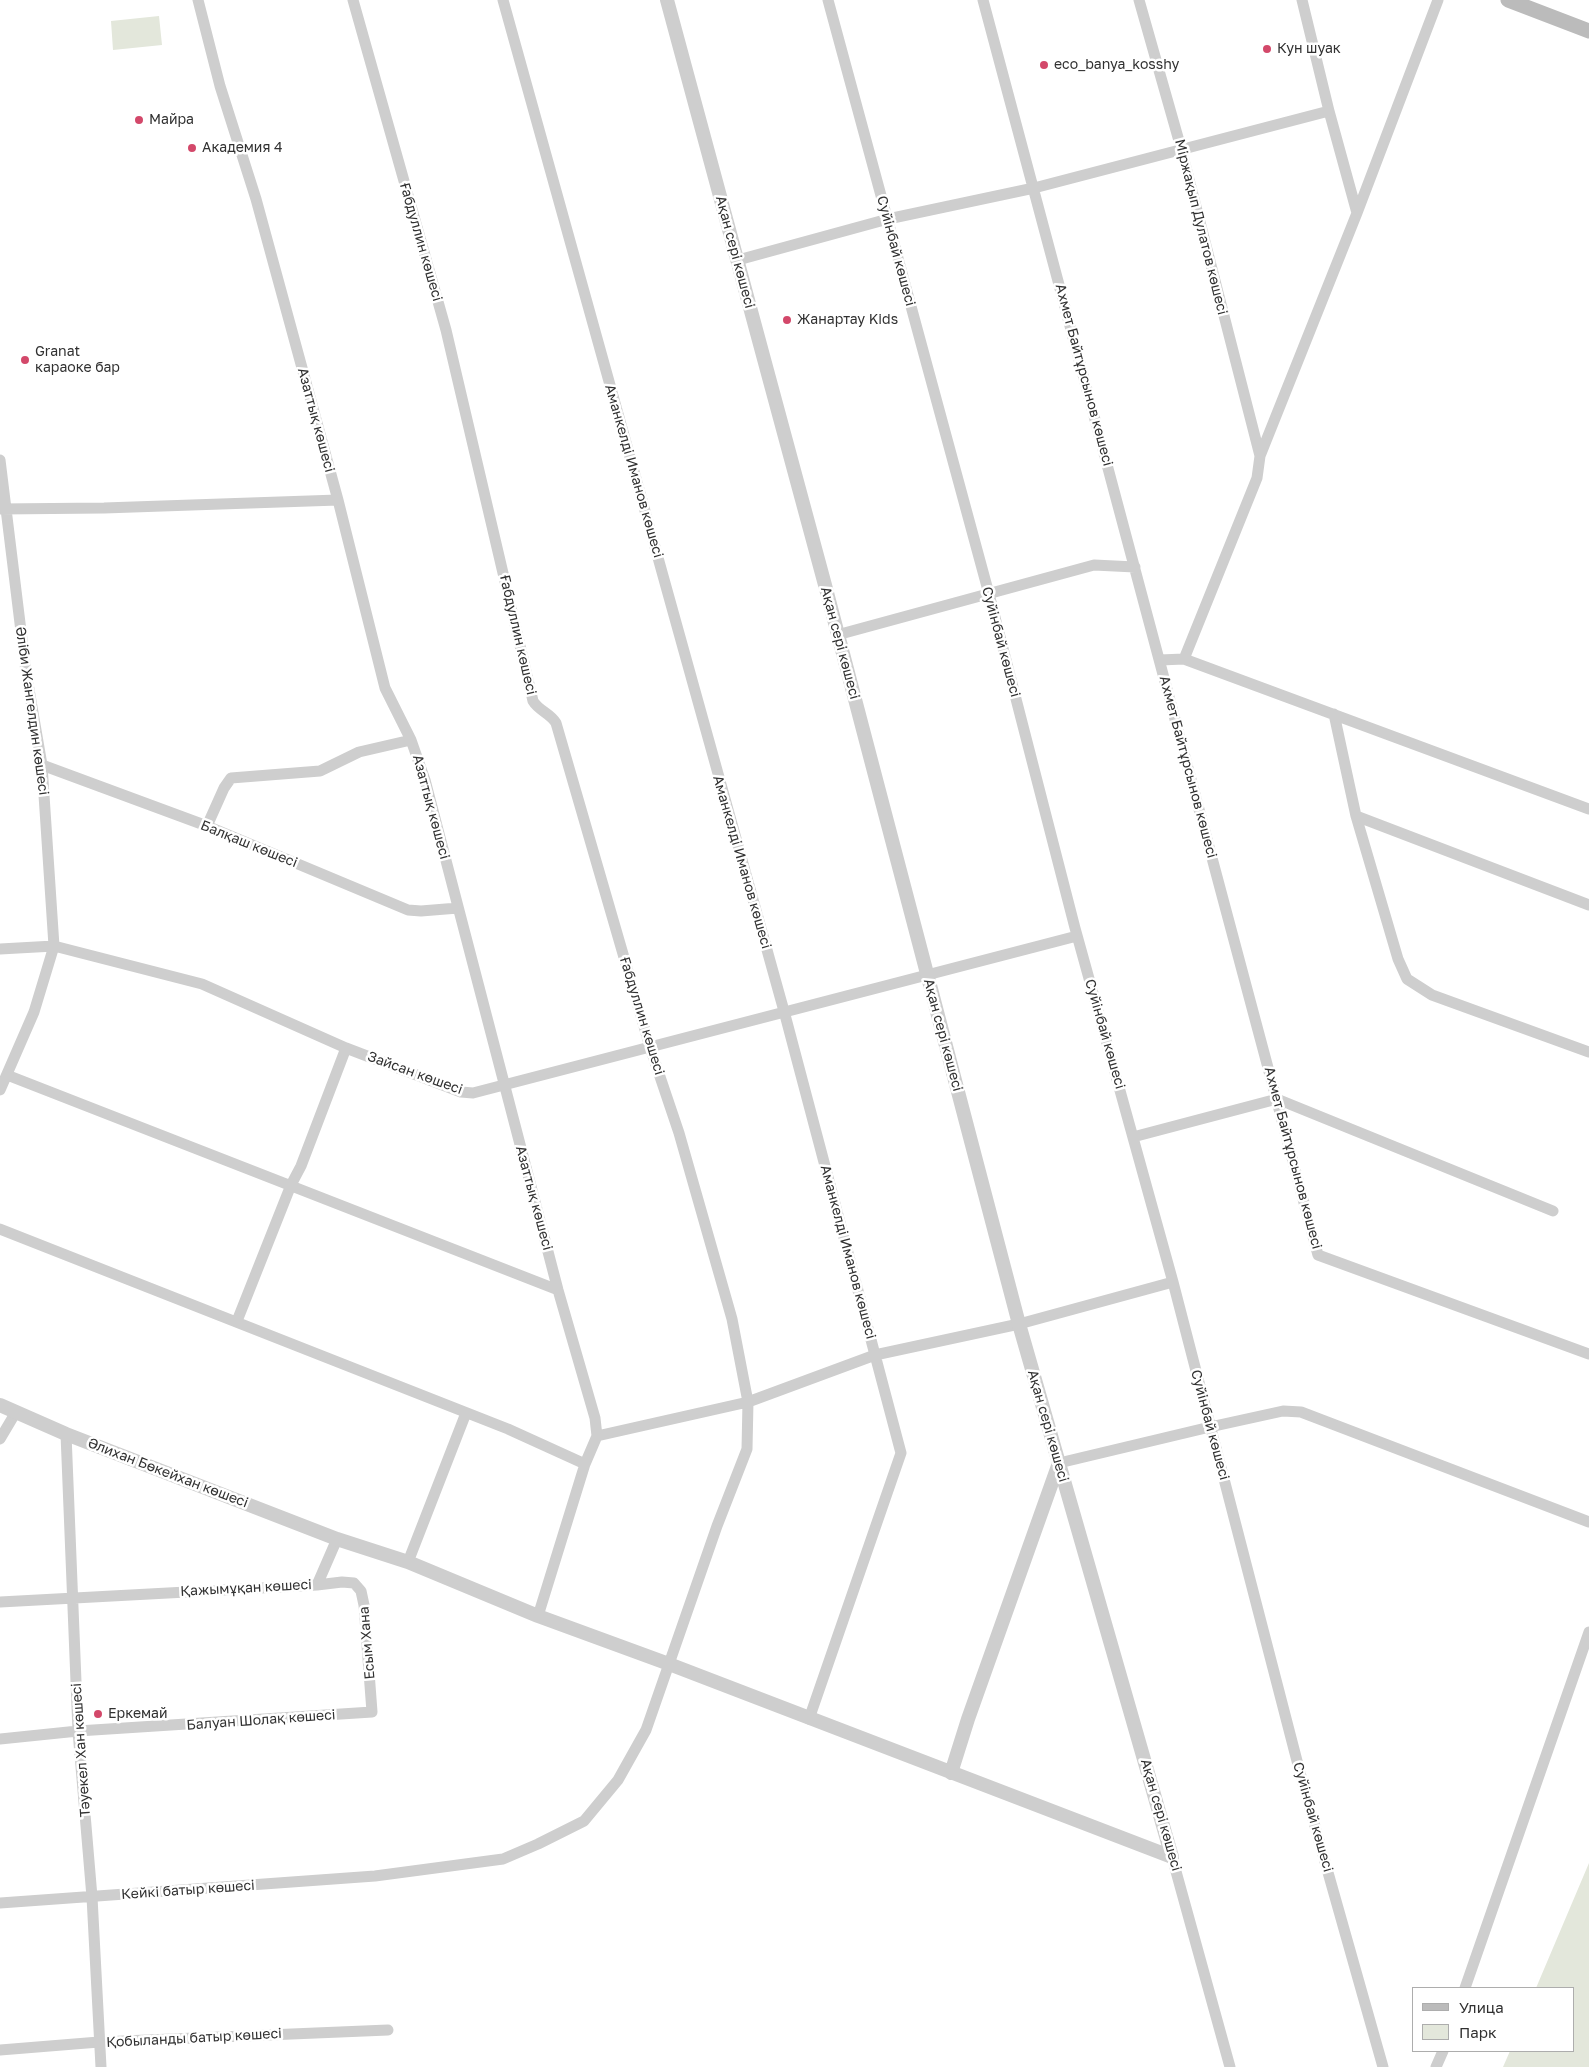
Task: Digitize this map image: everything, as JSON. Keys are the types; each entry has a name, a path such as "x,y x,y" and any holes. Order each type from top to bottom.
{"main road":[{"path":"1508,0 1589,32"}],"street":[{"name":"Азаттық көшесі","path":"198,0 220,86 256,199 338,500 384,688 411,740 425,780 558,1290 595,1418 597,1436"},
{"name":"Ғабдуллин көшесі","path":"353,0 446,330 533,701 536,706 556,723 650,1048 679,1133 732,1319 748,1402 747,1449 669,1664"},
{"name":"Аманкелді Иманов көшесі","path":"503,0 784,1011 902,1453 809,1719"},
{"name":"Ақан сері көшесі","path":"666,0 738,260 1019,1324 1172,1857 1230,2067"},
{"name":"Суйінбай көшесі","path":"828,0 989,594 1078,936 1173,1282 1303,1784 1383,2067"},
{"name":"Ахмет Байтұрсынов көшесі","path":"984,0 1318,1255 1589,1354"},
{"name":"Міржақып Дулатов көшесі","path":"1139,0 1181,148 1260,456"},
{"path":"1302,0 1329,111 1357,213"},
{"path":"1184,659 1258,478 1260,456 1357,213 1438,0"},
{"path":"738,260 888,219 1034,188 1181,148 1329,111"},
{"name":"Әліби Жангелдин көшесі","path":"0,460 3,508 26,672 42,765 54,946"},
{"path":"3,508 104,508 338,500"},
{"path":"837,635 1094,565 1135,567"},
{"path":"1160,660 1184,659 1589,808"},
{"path":"1334,714 1356,816 1398,960 1407,979 1432,995 1589,1052"},
{"path":"207,826 224,788 231,778 320,771 359,752 411,740"},
{"name":"Балқаш көшесі","path":"42,765 207,826 408,910 421,911 458,908"},
{"path":"1356,816 1589,905"},
{"name":"Зайсан көшесі","path":"0,949 54,946 202,984 346,1048 461,1092 473,1092 650,1048 784,1011 1078,936"},
{"path":"0,1090 34,1012 54,946"},
{"path":"237,1321 291,1185 301,1166 346,1048"},
{"path":"7,1076 558,1290"},
{"path":"1133,1137 1277,1100 1553,1210"},
{"path":"0,1229 508,1429 585,1464"},
{"path":"538,1616 585,1464 597,1436 748,1402 875,1355 1019,1324 1173,1282"},
{"name":"Әлихан Бөкейхан көшесі","path":"0,1405 66,1434 337,1539"},
{"path":"951,1773 1059,1463 1283,1411 1301,1412 1589,1522"},
{"path":"0,1439 16,1412"},
{"path":"408,1562 466,1413"},
{"name":"Тәуекел Хан көшесі","path":"66,1434 78,1731 92,1897 101,2067"},
{"path":"337,1539 408,1562 538,1616 669,1664 1172,1857"},
{"name":"Қажымұқан көшесі","path":"0,1602 317,1585 337,1539"},
{"name":"Есым Хана","path":"317,1585 342,1582 354,1583 361,1591 364,1605 372,1712"},
{"path":"1465,1987 1589,1632"},
{"name":"Кейкі батыр көшесі","path":"0,1903 375,1876 503,1859 584,1821 618,1780 646,1730 669,1664"},
{"name":"Балуан Шолақ көшесі","path":"0,1740 78,1731 372,1712"},
{"name":"Қобыланды батыр көшесі","path":"0,2050 99,2042 388,2030"},
{"path":"1436,2067 1443,2052"}],"green space":[{"path":"159,16 162,45 113,50 111,21"},
{"path":"1589,1863 1589,2067 1503,2067 1510,2052 1574,2052 1574,1987 1536,1987"}],"place":[{"name":"Кун шуак","path":"1267,49"},
{"name":"eco_banya_kosshy","path":"1044,65"},
{"name":"Майра","path":"139,120"},
{"name":"Академия 4","path":"192,148"},
{"name":"Жанартау Kids","path":"787,320"},
{"name":"Granat караоке бар","path":"25,360"},
{"name":"Еркемай","path":"98,1714"}]}
